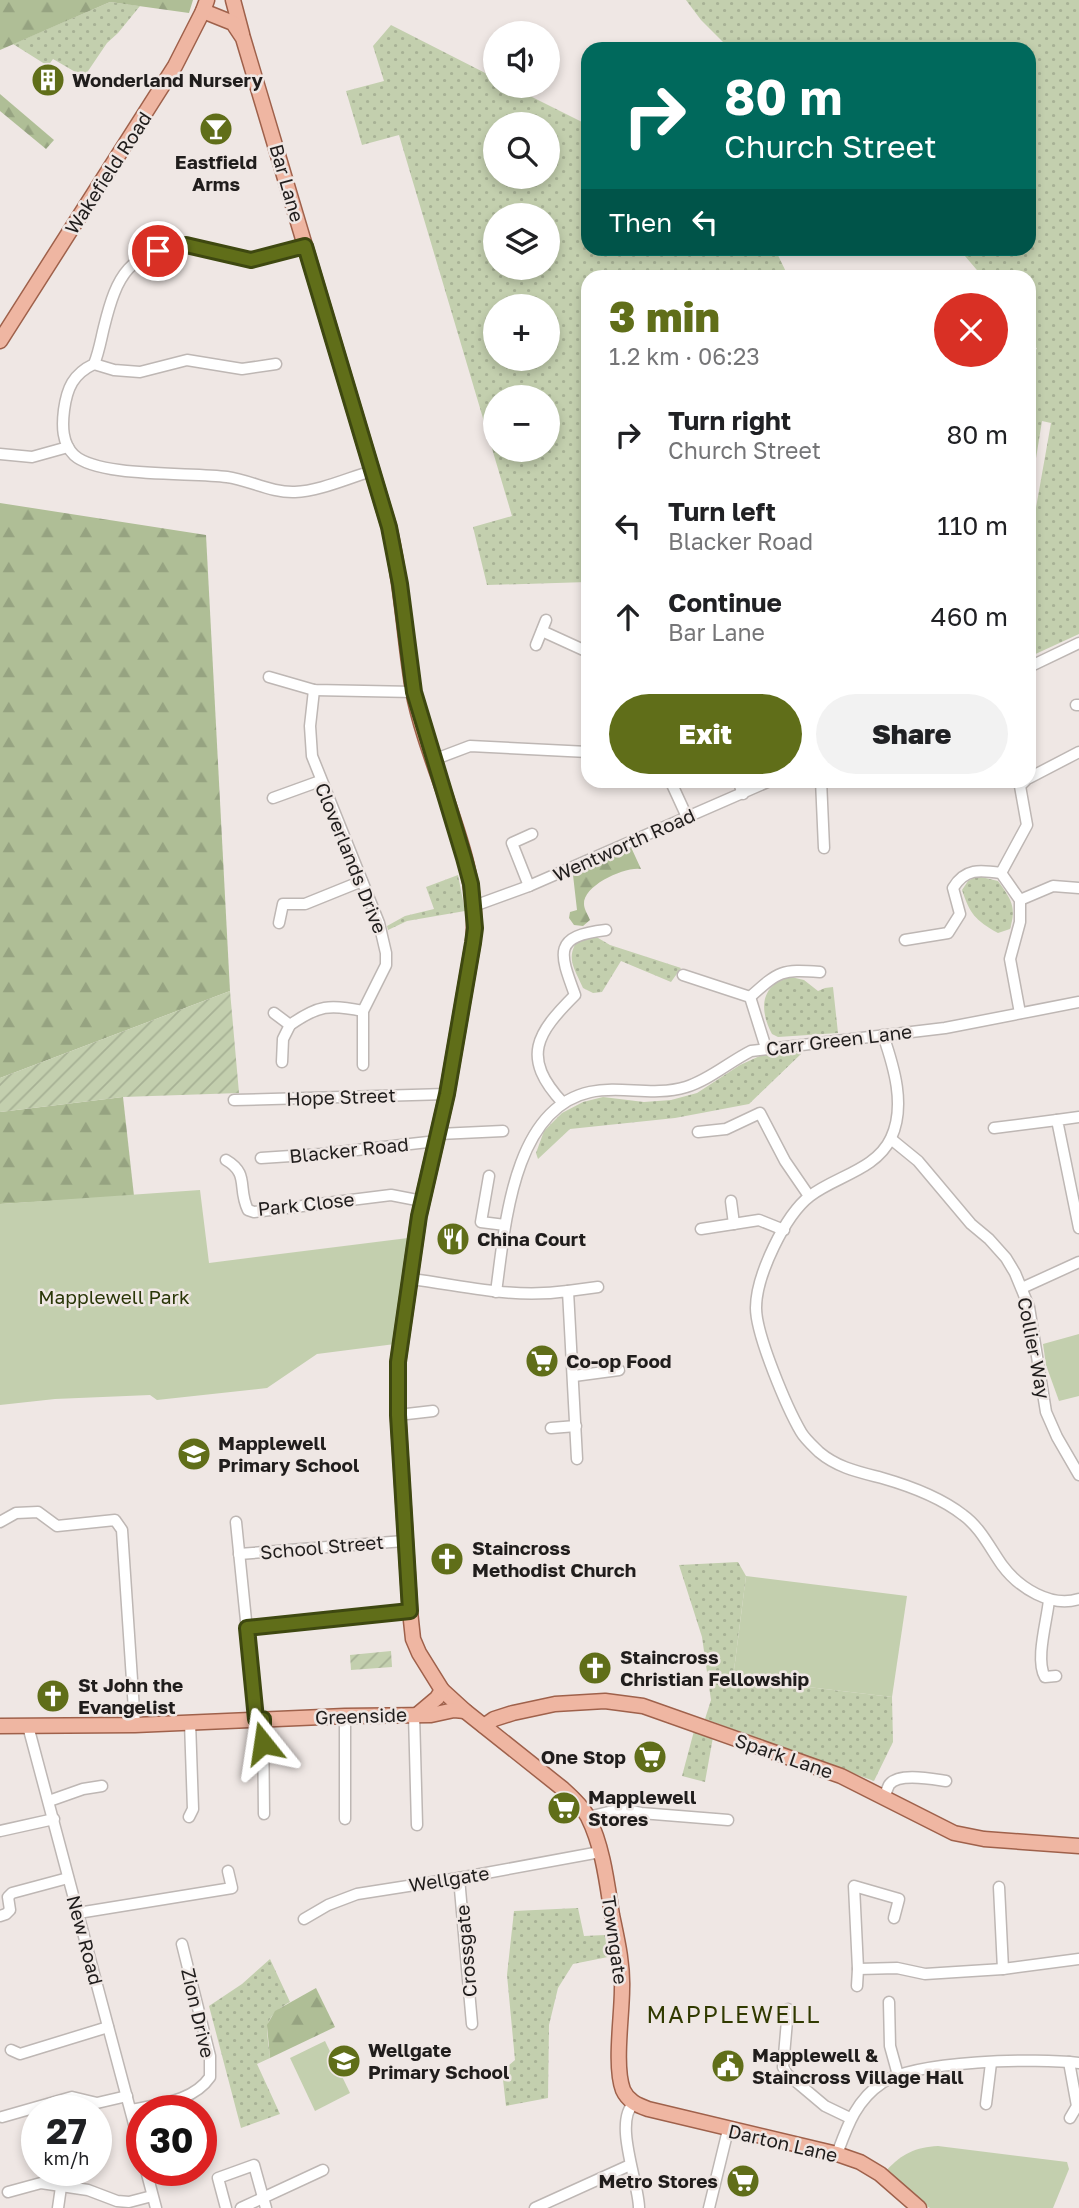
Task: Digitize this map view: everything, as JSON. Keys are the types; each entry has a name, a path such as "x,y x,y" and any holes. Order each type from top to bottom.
{"main road":[{"name":"Bar Lane","path":"233,0 394,551 414,692 471,884 474,906"},
{"path":"205,6 233,23 243,38"},
{"name":"Wakefield Road","path":"0,341 161,89 205,6"},
{"name":"Blacker Road","path":"465,1711 442,1690 419,1653 414,1639 404,1541 398,1362 422,1201 447,1094 473,943 474,906"},
{"name":"Greenside","path":"416,1714 437,1698 442,1690"},
{"name":"Spark Lane","path":"484,1726 494,1719 513,1713 555,1704 590,1701 623,1703 666,1713 743,1743 841,1776 943,1829 967,1836 1079,1846"},
{"name":"Greenside","path":"0,1726 135,1725 416,1714 431,1716 454,1710 465,1711"},
{"name":"Towngate","path":"465,1711 563,1789 588,1817 600,1852 620,1961 620,2073 623,2091 634,2103"},
{"name":"Darton Lane","path":"634,2103 728,2130 837,2154 860,2162 880,2174 919,2208"}],"street":[{"path":"305,246 251,260 186,245 137,258 122,276 111,299 94,364 75,376 68,390 62,422 63,433 74,454 91,464 134,472 229,477 291,492 313,489 372,471"},
{"path":"94,364 114,370 140,372 187,360 243,369 276,364"},
{"path":"0,454 32,457 68,447"},
{"path":"536,645 546,620"},
{"path":"542,631 581,649"},
{"path":"1036,664 1079,643"},
{"path":"269,677 314,690 414,692"},
{"name":"Cloverlands Drive","path":"314,690 309,741 312,756 379,923 386,953 386,965 363,1011 363,1065"},
{"path":"433,760 470,746 581,752"},
{"path":"1036,774 1079,752"},
{"path":"273,798 320,781"},
{"path":"674,788 687,817"},
{"path":"741,788 743,794"},
{"name":"Wentworth Road","path":"474,906 529,886 755,788"},
{"path":"821,788 824,848"},
{"path":"1001,873 1027,825 1020,788"},
{"path":"529,886 512,844 532,834"},
{"path":"905,940 948,933 960,914 953,888 959,879 969,872 984,870 1001,873 1020,900 1020,922 1010,959 1020,1013"},
{"path":"283,904 305,904 362,881"},
{"path":"1020,900 1053,886 1079,888"},
{"path":"275,893 283,904 279,923"},
{"path":"563,1103 543,1076 539,1064 539,1042 549,1021 575,995 564,964 566,945 573,937 582,933 606,930"},
{"path":"750,997 774,976 789,970 820,972"},
{"path":"683,975 750,997"},
{"path":"750,997 766,1048"},
{"name":"Carr Green Lane","path":"496,1292 505,1225 524,1154 538,1127 563,1103 598,1090 650,1092 685,1088 732,1060 751,1051 766,1048 945,1028 1079,1002"},
{"path":"282,1062 284,1039 290,1024 303,1016 332,1006 363,1011"},
{"path":"274,1013 290,1024"},
{"path":"883,1035 896,1074 897,1120 891,1139 872,1161 809,1196 794,1212 770,1256 761,1282 756,1307 759,1331 803,1435 821,1453 847,1470 910,1486 938,1499 965,1516 991,1547 1003,1567 1027,1589 1049,1600 1066,1603 1079,1599"},
{"name":"Hope Street","path":"234,1100 447,1094"},
{"path":"698,1132 726,1129 760,1113 785,1161 809,1196"},
{"path":"994,1128 1079,1117"},
{"path":"1057,1120 1079,1228"},
{"path":"438,1137 503,1131"},
{"name":"Blacker Road","path":"261,1158 346,1152 438,1137"},
{"name":"Collier Way","path":"891,1139 918,1161 954,1205 1006,1258 1023,1288 1032,1323 1046,1412 1079,1475"},
{"name":"Park Close","path":"226,1160 237,1166 242,1174 245,1205 248,1210 254,1212 391,1195 422,1201"},
{"path":"489,1176 481,1222 505,1225"},
{"path":"731,1201 734,1224"},
{"path":"701,1229 759,1220 784,1230"},
{"path":"1023,1288 1079,1262"},
{"path":"411,1279 523,1295 598,1287"},
{"path":"568,1291 577,1459"},
{"path":"573,1376 619,1370"},
{"path":"398,1415 433,1411"},
{"path":"551,1428 576,1426"},
{"path":"0,1522 16,1513 38,1512 57,1526 115,1520 122,1530 135,1725"},
{"path":"236,1521 259,1719 264,1814"},
{"name":"School Street","path":"239,1554 404,1541"},
{"path":"1049,1600 1040,1669 1045,1677 1056,1676"},
{"path":"247,1628 410,1611"},
{"path":"416,1714 417,1825"},
{"path":"345,1716 345,1819"},
{"path":"189,1818 193,1809 190,1722"},
{"name":"New Road","path":"28,1726 127,2095"},
{"path":"885,1797 890,1784 897,1779 946,1781"},
{"path":"49,1801 83,1789 102,1786"},
{"path":"588,1817 621,1809 728,1820"},
{"path":"0,1831 54,1819"},
{"name":"Wellgate","path":"304,1919 328,1905 357,1894 600,1852"},
{"path":"78,1913 232,1888 228,1871"},
{"path":"0,1916 10,1910 8,1897 12,1893 68,1878"},
{"name":"Crossgate","path":"459,1878 472,2024"},
{"path":"857,1986 859,1969 854,1886 899,1899 894,1918"},
{"path":"999,1887 1003,1969"},
{"name":"Zion Drive","path":"182,1944 211,2056 210,2077 190,2095"},
{"path":"859,1969 897,1968 925,1974 1003,1969 1079,1959"},
{"path":"888,2002 890,2046 898,2075"},
{"path":"788,2009 783,2067 787,2074 825,2106 850,2118"},
{"path":"11,2050 20,2054 108,2027"},
{"path":"837,2154 850,2118 871,2091 898,2075 944,2066 1028,2060 1074,2062 1077,2106 1070,2118"},
{"path":"986,2104 992,2063"},
{"path":"2,2117 72,2096 97,2104 126,2096"},
{"path":"634,2103 627,2113 626,2124 630,2165 639,2208"},
{"path":"709,2208 728,2130"},
{"path":"226,2208 218,2178 254,2165 265,2203"},
{"path":"535,2208 630,2165"},
{"path":"242,2208 265,2203 323,2170"},
{"path":"8,2192 41,2183 88,2190 117,2201 154,2202"},
{"path":"58,2208 61,2187"}],"green space":[{"path":"0,0 193,0 189,13 110,2 0,50"},
{"path":"686,0 1079,0 1079,634 1036,654 1036,508 1051,423 1042,421 1036,458 1036,270 977,270 965,256 1036,256 1036,42 723,42"},
{"path":"110,2 140,6 107,43 84,77 53,59 48,66 13,44"},
{"path":"391,25 483,72 483,98 534,98 581,122 581,256 778,256 785,270 581,270 581,582 487,585 473,527 512,516 496,462 560,462 560,385 483,385 483,418 399,135 362,145 346,91 384,81 373,46"},
{"path":"0,94 54,140 46,149 0,111"},
{"path":"0,503 206,535 230,991 0,1078"},
{"path":"630,845 641,869 616,874 590,890 584,904 590,920 583,926 574,925 569,918 570,912 577,910 573,875"},
{"path":"458,875 465,911 407,921 388,930 387,926 405,916 434,909 426,887"},
{"path":"977,876 998,881 1006,893 1013,909 1010,929 998,933 971,911 962,890 968,881"},
{"path":"593,935 610,945 681,968 671,982 621,961 602,992 593,993 583,988 574,968 572,951 579,938"},
{"path":"791,977 804,980 818,991 833,987 838,1033 778,1037 772,1034 765,1016 765,999 773,985"},
{"path":"230,991 239,1093 123,1097 0,1112 0,1078"},
{"path":"802,1053 749,1104 675,1118 570,1129 538,1159 536,1153 544,1131 562,1113 583,1102 603,1097 644,1102 671,1100 697,1093 740,1065 762,1055"},
{"path":"123,1097 134,1196 0,1204 0,1112"},
{"name":"Mapplewell Park","path":"200,1190 209,1263 408,1238 406,1272 395,1344 317,1354 267,1388 157,1400 150,1395 55,1399 0,1405 0,1204"},
{"path":"1079,1334 1079,1396 1059,1401 1046,1365 1043,1344"},
{"path":"738,1562 746,1576 733,1678 892,1697 893,1742 874,1781 705,1719 711,1700 702,1637 679,1565"},
{"path":"746,1576 907,1596 892,1697 733,1678"},
{"path":"391,1651 392,1667 351,1670 350,1655"},
{"path":"694,1731 713,1737 705,1782 682,1776"},
{"path":"578,1908 584,1936 605,1935 608,1957 573,1964 558,1988 549,2025 548,2098 506,2106 502,2071 515,2060 507,1975 514,1911"},
{"path":"270,1959 290,2002 270,2019 267,2031 270,2058 257,2064 280,2114 241,2128 209,2006 242,1984"},
{"path":"316,1988 335,2027 270,2058 267,2025 275,2011"},
{"path":"325,2041 350,2093 315,2111 290,2058"},
{"path":"938,2146 1067,2162 1069,2169 1053,2208 930,2208 917,2201 887,2170 910,2152"}],"place":[{"name":"Wonderland Nursery","path":"48,80"},
{"name":"Eastfield Arms","path":"216,129"},
{"name":"China Court","path":"453,1239"},
{"name":"Co-op Food","path":"542,1361"},
{"name":"Mapplewell Primary School","path":"194,1454"},
{"name":"Staincross Methodist Church","path":"447,1559"},
{"name":"Staincross Christian Fellowship","path":"595,1668"},
{"name":"St John the Evangelist","path":"53,1696"},
{"name":"One Stop","path":"650,1757"},
{"name":"Mapplewell Stores","path":"564,1808"},
{"name":"Wellgate Primary School","path":"344,2061"},
{"name":"Mapplewell & Staincross Village Hall","path":"728,2066"},
{"name":"Metro Stores","path":"743,2181"}],"district":[{"name":"MAPPLEWELL","path":"734,2015"}],"route":[{"path":"158,251 193,245 251,260 305,246 389,527 400,584 414,692 464,858 474,906 475,928 458,1037 419,1216 398,1362 404,1541 410,1611 247,1628 256,1719 263,1719 263,1743"}]}
